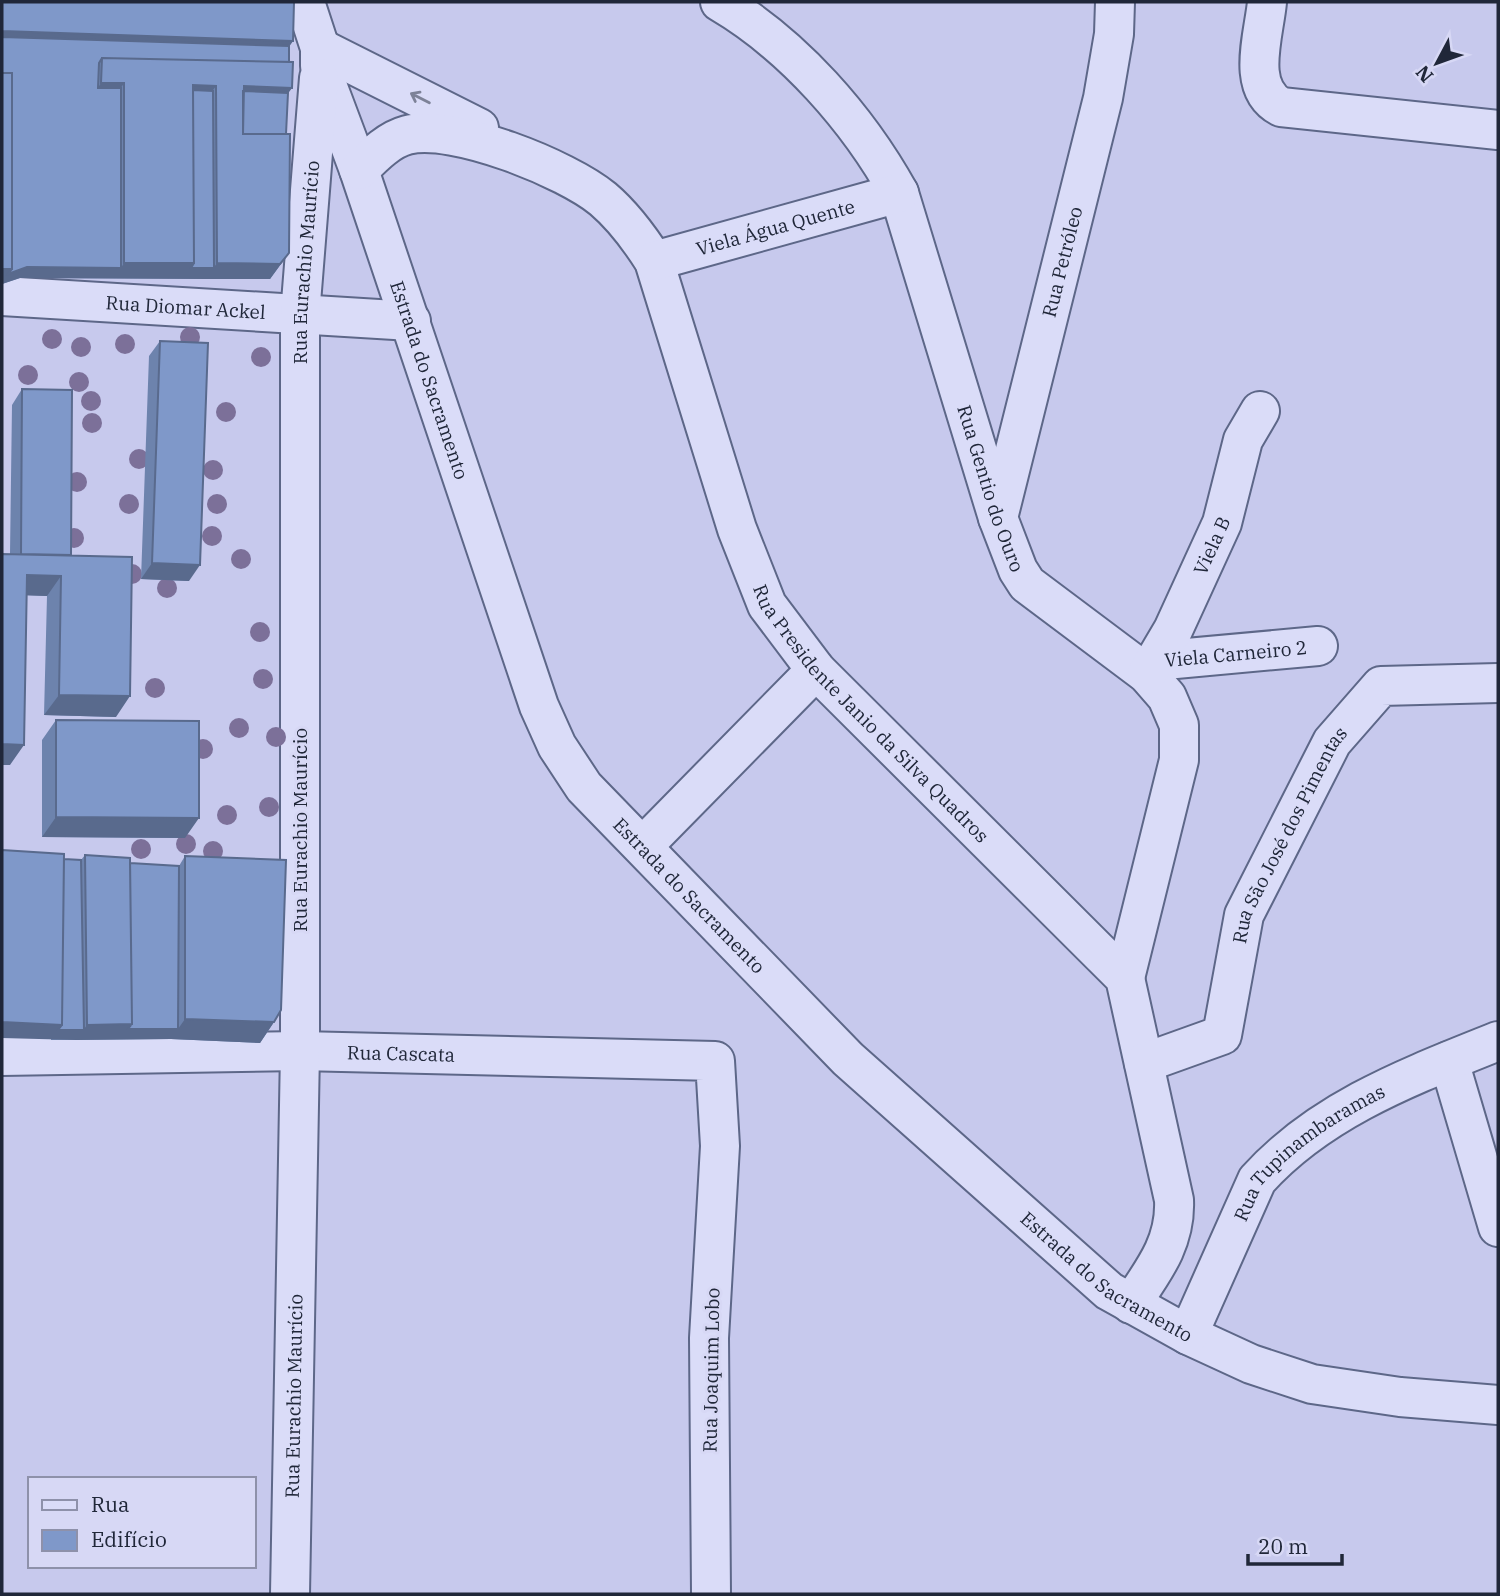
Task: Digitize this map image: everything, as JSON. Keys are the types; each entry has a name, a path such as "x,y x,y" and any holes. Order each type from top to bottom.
{"street":[{"name":"Estrada do Sacramento","path":"305,2 320,57 539,706 557,746 584,787 848,1059 1109,1291 1188,1335 1251,1364 1312,1384 1400,1397 1498,1405"},
{"name":"Rua Gentio do Ouro","path":"720,2 740,13 790,56 839,107 882,163 899,193 998,518 1018,570 1027,584 1151,667 1179,725 1179,760 1125,978"},
{"name":"Rua Petróleo","path":"998,518 1103,98 1114,34 1115,2"},
{"path":"1267,2 1259,78 1262,91 1269,100 1281,107 1498,130"},
{"name":"Rua Presidente Janio da Silva Quadros","path":"320,57 478,128 497,147"},
{"name":"Rua Eurachio Maurício","path":"289,1594 300,1051 300,315 320,57"},
{"name":"Rua Presidente Janio da Silva Quadros","path":"359,170 391,142 407,135 433,132 497,147 570,178 603,198 643,244 654,261 751,571 767,605 816,670 1125,978"},
{"name":"Viela Água Quente","path":"654,261 899,193"},
{"name":"Rua Diomar Ackel","path":"2,296 411,321"},
{"name":"Viela B","path":"1151,667 1173,631 1222,523 1243,440 1260,411"},
{"name":"Viela Carneiro 2","path":"1151,667 1318,646"},
{"path":"643,846 816,670"},
{"name":"Rua São José dos Pimentas","path":"1144,1063 1222,1035 1244,915 1332,741 1381,686 1498,683"},
{"path":"1125,978 1174,1200 1175,1219 1164,1257 1131,1304"},
{"name":"Rua Tupinambaramas","path":"1188,1335 1257,1180 1301,1136 1349,1106 1498,1041"},
{"name":"Rua Cascata","path":"2,1056 300,1051 715,1061 720,1146"},
{"path":"1449,1061 1498,1227"},
{"name":"Rua Joaquim Lobo","path":"711,1594 709,1338 720,1146"},
{"path":"1174,1200 1180,1208 1208,1222 1221,1222 1242,1211"}],"building":[{"path":"2,2 294,2 293,41 2,31"},
{"path":"2,37 289,46 289,62 102,58 99,63 98,88 121,88 121,268 27,267 8,274 12,269 12,73 2,73"},
{"path":"102,58 293,62 292,88 244,86 243,134 290,134 289,253 280,264 217,263 216,86 193,85 194,263 124,263 124,83 101,83"},
{"path":"2,73 12,73 12,269 2,269"},
{"path":"193,90 213,91 214,268 191,268 194,263"},
{"path":"243,91 288,93 286,134 243,134"},
{"path":"160,341 208,343 200,565 152,563"},
{"path":"22,389 72,390 71,555 21,554"},
{"path":"2,554 132,557 130,696 59,695 61,576 27,575 24,745 2,744"},
{"path":"56,720 199,721 199,818 56,817"},
{"path":"2,850 64,854 62,1025 2,1022"},
{"path":"85,855 130,858 132,1024 87,1025"},
{"path":"185,856 286,860 281,1010 274,1022 185,1019"},
{"path":"64,859 81,860 84,1030 58,1030 62,1025"},
{"path":"130,863 179,866 178,1029 128,1029 132,1024"}]}
